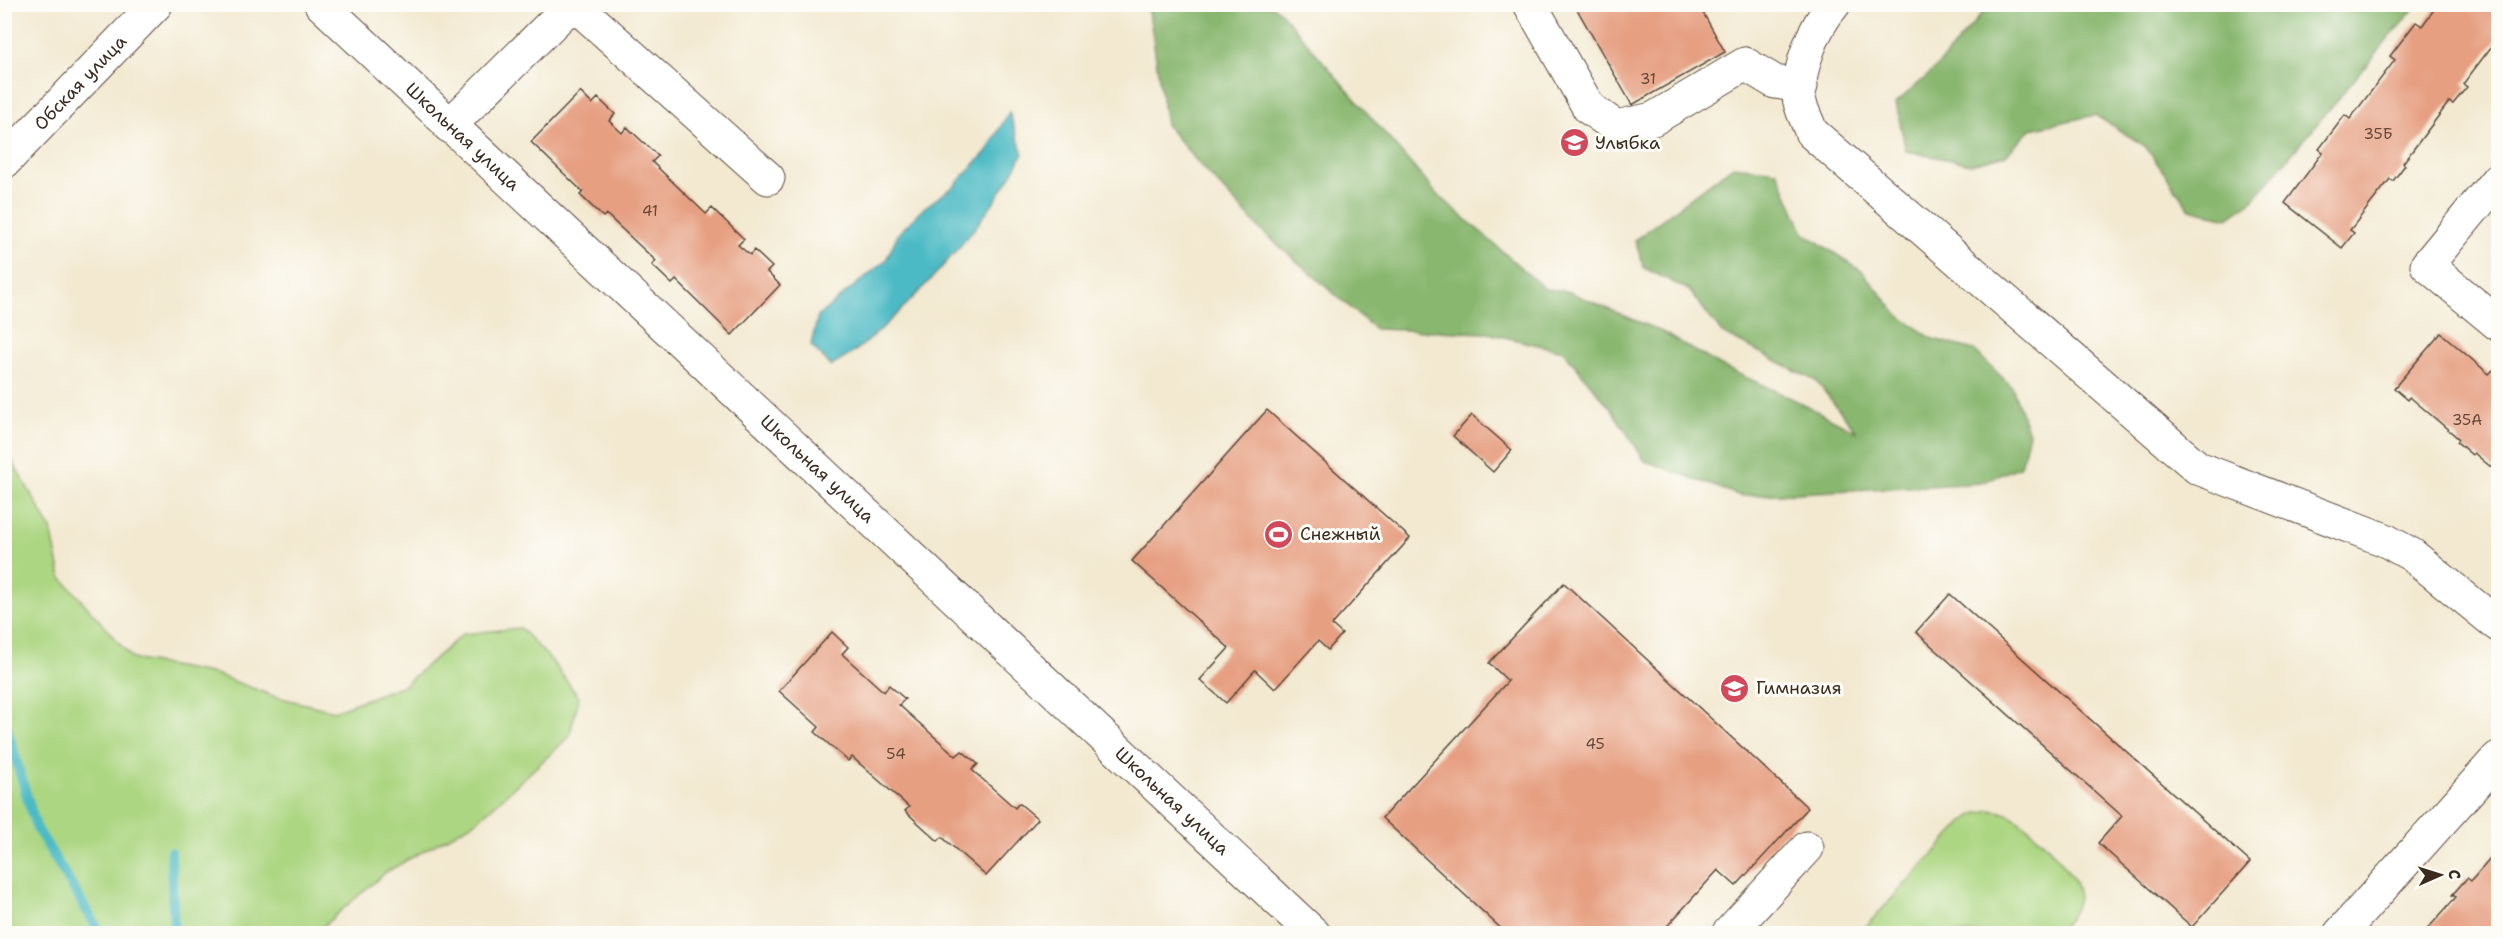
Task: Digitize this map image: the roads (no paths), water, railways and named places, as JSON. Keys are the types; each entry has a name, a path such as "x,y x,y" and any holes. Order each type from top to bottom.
{"street":[{"name":"Обская улица","path":"4,162 156,4"},
{"name":"Школьная улица","path":"321,4 1314,933"},
{"path":"449,126 573,4 768,178"},
{"path":"1530,4 1589,108 1616,127 1653,119 1745,64 1774,82 1801,86"},
{"path":"1834,4 1826,13 1803,62 1799,98 1811,132 2198,468 2385,540 2412,555 2499,625"},
{"path":"2499,179 2427,265 2499,324"},
{"path":"2340,933 2499,758"},
{"path":"1728,933 1807,848"}],"water":[{"path":"1009,112 1023,154 983,218 951,257 891,320 867,342 831,366 811,345 818,316 886,260 898,234 925,207 953,187 987,151"}],"waterway":[{"path":"4,719 36,827 101,934"},
{"path":"171,852 174,934"}],"place":[{"name":"Улыбка","path":"1574,143"},
{"name":"Снежный","path":"1279,534"},
{"name":"Гимназия","path":"1735,688"}]}
